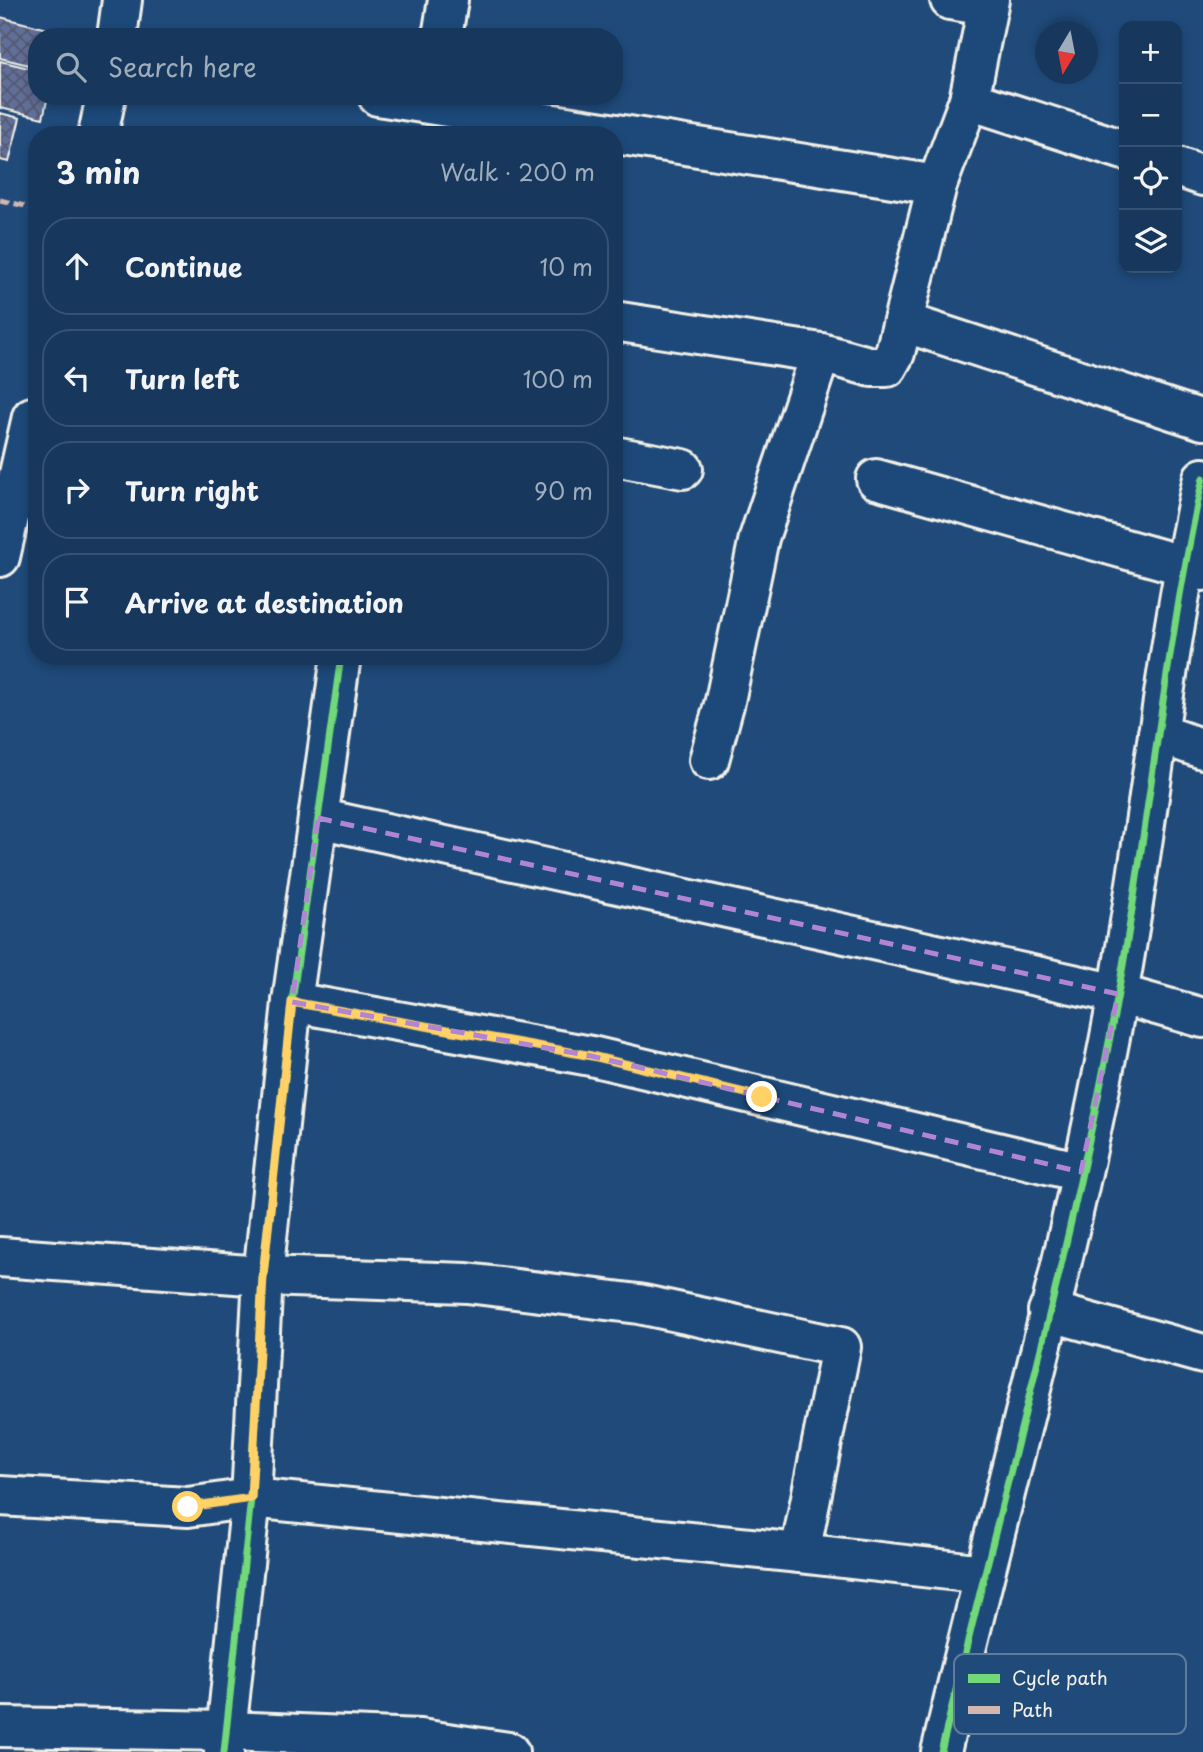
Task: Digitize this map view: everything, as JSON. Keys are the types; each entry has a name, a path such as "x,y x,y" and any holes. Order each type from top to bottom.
{"street":[{"path":"118,28 122,0"},
{"path":"443,28 448,0"},
{"path":"623,322 821,353 872,367 887,367 895,353 937,185 969,100 988,3 950,0"},
{"path":"969,100 1119,148"},
{"path":"100,126 104,105"},
{"path":"408,105 430,112 527,126"},
{"path":"623,140 937,185"},
{"path":"1182,169 1203,176"},
{"path":"902,322 1203,420"},
{"path":"709,760 725,701 759,538 821,353"},
{"path":"0,557 23,408"},
{"path":"623,458 683,469"},
{"path":"965,1654 1081,1172 1118,994 1158,733 1193,568 1203,478"},
{"path":"876,480 1193,568"},
{"path":"225,1741 251,1498 263,1276 292,1002 340,665"},
{"path":"1158,733 1203,749"},
{"path":"318,818 1118,994 1203,1018"},
{"path":"292,1002 592,1056 1081,1172"},
{"path":"0,1257 263,1276 480,1284 639,1304 841,1347 800,1553"},
{"path":"1048,1311 1203,1354"},
{"path":"0,1496 188,1507 251,1498 984,1574"},
{"path":"941,1752 954,1698"},
{"path":"0,1727 225,1741 420,1739 509,1752"}],"highlighted area":[{"path":"318,818 1118,994 1081,1172 591,1056 292,1002"}],"building":[{"path":"0,17 43,28 28,28 28,65 0,58"},
{"path":"0,61 28,68 28,105 46,105 43,118 0,108"},
{"path":"0,113 20,118 9,162 0,160"}],"marked path":[{"path":"0,200 28,207"}],"cycle path":[{"path":"965,1654 1058,1279 1100,1089 1129,929 1178,606 1203,478"},
{"path":"224,1752 251,1498 263,1276 292,1002 340,665"},
{"path":"941,1752 954,1699"}],"route":[{"path":"188,1507 251,1498 263,1276 292,1002 592,1056 762,1097"}]}
